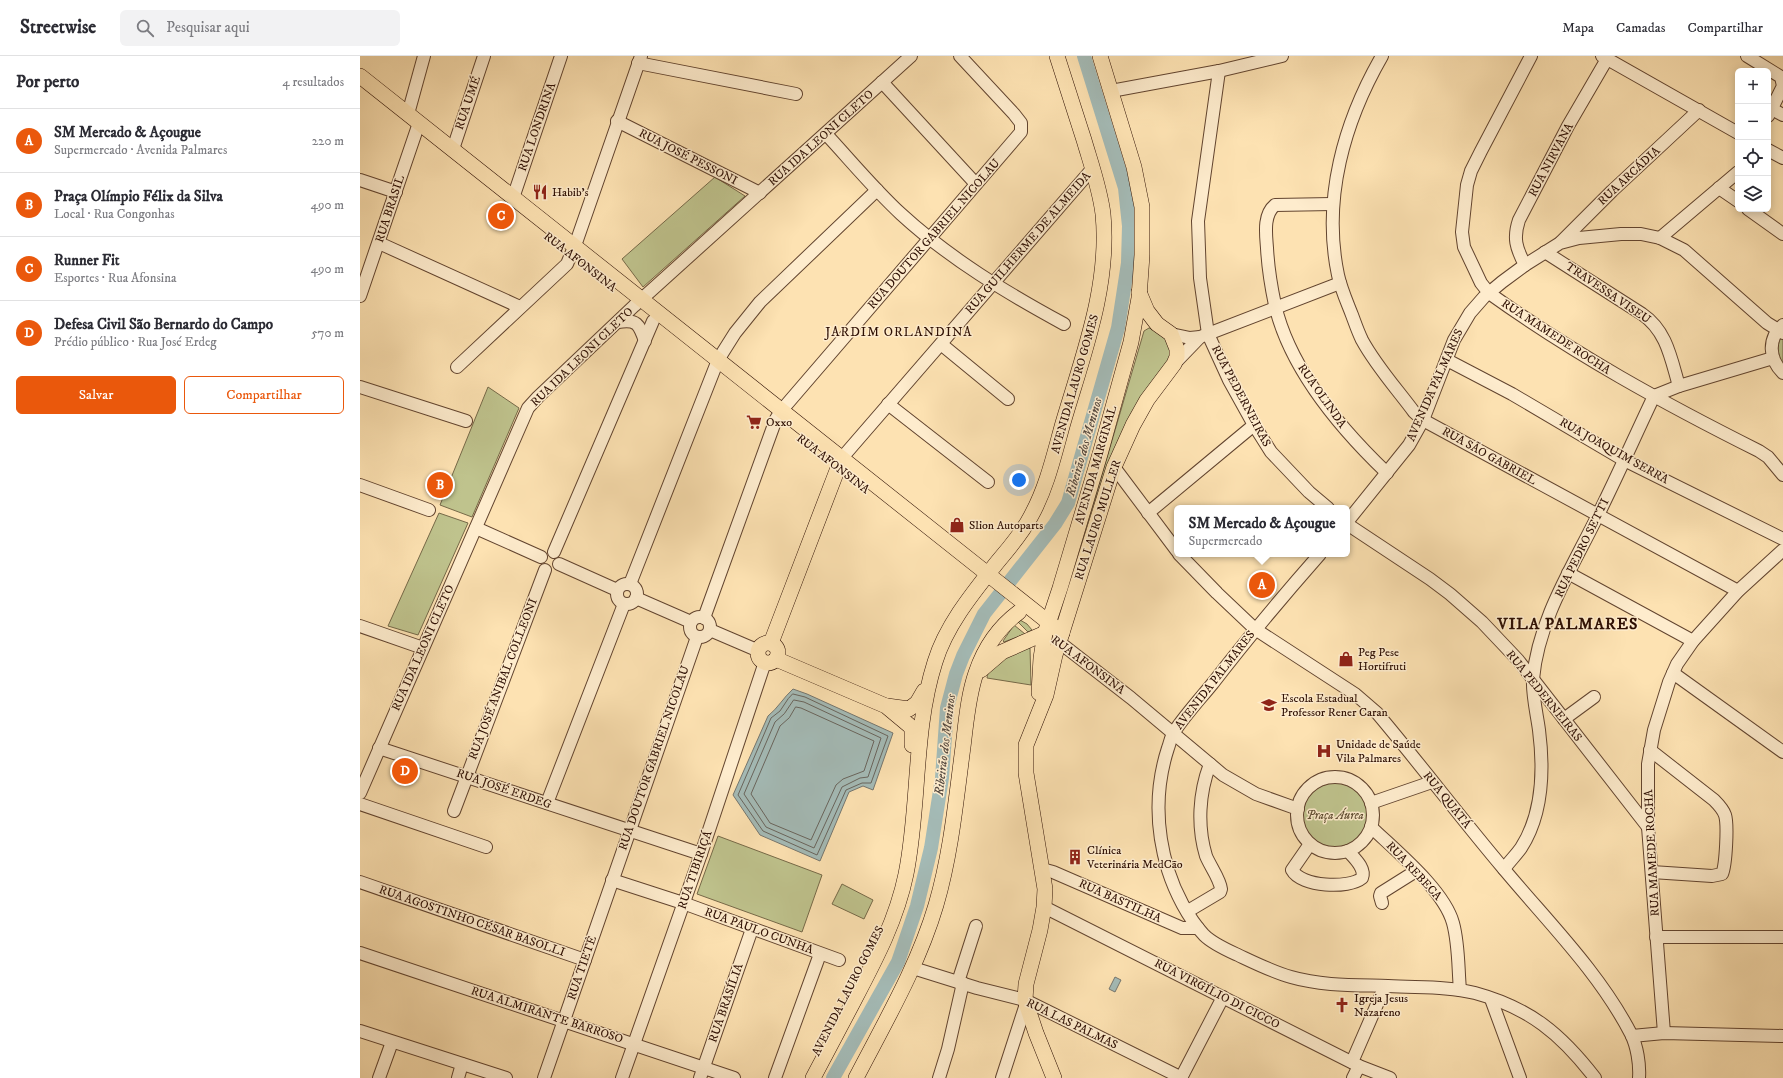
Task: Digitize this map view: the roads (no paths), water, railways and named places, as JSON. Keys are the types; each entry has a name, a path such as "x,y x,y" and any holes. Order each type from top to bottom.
{"main road":[{"name":"AVENIDA LAURO GOMES","path":"813,1078 873,965 889,930 899,901 909,850 920,731 928,684 937,656 946,635 988,581 1031,517 1045,486 1093,321 1102,274 1105,242 1103,212 1093,168 1057,56"},
{"path":"1100,56 1134,167 1142,207 1142,255 1139,292 1147,311 1157,324 1171,334 1178,350 1174,364"},
{"name":"RUA AFONSINA","path":"360,76 414,123 572,251 1060,638"},
{"name":"RUA AFONSINA","path":"360,88 452,150 513,198 572,251"},
{"name":"AVENIDA MARGINAL","path":"1046,628 1060,588 1100,454 1131,342 1139,292"},
{"name":"RUA AFONSINA","path":"638,303 653,320 716,365"},
{"name":"AVENIDA MARGINAL","path":"1131,342 1140,328 1150,324 1157,324"},
{"name":"RUA LAURO MULLER","path":"1025,1002 1026,984 1040,930 1045,889 1026,773 1026,745 1046,695 1060,638 1114,467 1133,425 1147,400 1174,364"},
{"name":"RUA GUILHERME DE ALMEIDA","path":"768,654 840,463"},
{"path":"856,1078 913,968 936,906 950,845 968,714 976,674 983,656 1018,606 1047,601 1060,588"},
{"path":"976,674 1002,652 1046,628"},
{"name":"RUA LAURO MULLER","path":"1030,735 1039,689 1041,658 1046,628"},
{"path":"768,654 886,706"},
{"name":"AVENIDA LAURO GOMES","path":"886,706 907,709 912,707 917,703 928,684"},
{"name":"AVENIDA LAURO GOMES","path":"803,1078 873,946 886,912 898,871 912,729 907,722 886,706"},
{"path":"1025,1002 1054,1078"}],"street":[{"name":"RUA BRASIL","path":"360,294 396,192 414,123 424,56"},
{"name":"RUA UMÉ","path":"452,150 484,56"},
{"name":"RUA LONDRINA","path":"513,198 561,56"},
{"name":"RUA IDA LEONI CLETO","path":"360,793 364,775 379,748 528,408 638,303 911,56"},
{"name":"RUA DOUTOR GABRIEL NICOLAU","path":"704,618 779,415 976,184 1017,139 1021,132 1022,123 960,56"},
{"path":"1111,91 1219,71 1264,58 1282,56"},
{"name":"RUA SÃO GABRIEL","path":"1382,56 1371,75 1344,144 1336,174 1332,204 1333,233 1340,283 1358,331 1367,348 1414,412 1423,420 1738,591"},
{"name":"RUA MAMEDE ROCHA","path":"1531,56 1471,171 1467,185 1462,232 1464,247 1481,283 1489,293 1556,339 1654,396 1759,450 1768,457 1783,475"},
{"path":"1748,56 1781,77 1783,86 1771,111"},
{"path":"1604,57 1735,131"},
{"name":"RUA NIRVANA","path":"1525,265 1516,246 1515,238 1519,220 1604,57"},
{"path":"456,367 567,264 639,60 796,94"},
{"name":"RUA PEDERNEIRAS","path":"1219,71 1198,221 1204,335 1254,425 1275,456 1309,492 1324,505"},
{"path":"882,82 976,184"},
{"name":"RUA ARCÁDIA","path":"1560,243 1612,191 1699,110"},
{"path":"1771,113 1783,115"},
{"name":"RUA JOSÉ PESSONI","path":"617,121 760,194"},
{"path":"826,134 877,190 901,214 930,238 993,283 1064,324"},
{"path":"1771,152 1783,158"},
{"name":"RUA GUILHERME DE ALMEIDA","path":"840,463 888,404 1093,168"},
{"path":"1660,238 1735,175"},
{"path":"360,180 396,192"},
{"path":"1719,188 1735,199"},
{"path":"630,584 716,365 736,333 760,302 877,190"},
{"name":"RUA OLINDA","path":"1332,204 1275,205 1270,210 1267,217 1267,240 1269,273 1275,307 1285,336 1298,362 1320,397 1362,449 1387,473"},
{"path":"1752,212 1783,234"},
{"name":"AVENIDA PALMARES","path":"1350,519 1410,445 1423,420 1454,340 1476,306 1489,293 1525,265 1560,243 1579,238 1621,234 1641,234 1660,238 1684,250 1781,329"},
{"path":"379,243 520,307"},
{"name":"TRAVESSA VISEU","path":"1545,252 1642,314 1656,326 1664,340 1680,386"},
{"path":"1171,334 1190,338 1204,335 1340,283"},
{"path":"618,322 627,320 636,323 645,341"},
{"path":"554,552 653,320"},
{"path":"1781,329 1773,338 1771,348 1777,367 1783,373"},
{"path":"1174,364 1204,335"},
{"path":"941,344 1008,399"},
{"path":"1654,396 1680,386 1773,358"},
{"name":"RUA JOAQUIM SERRA","path":"1447,360 1512,394 1624,460 1783,539"},
{"path":"360,387 466,421"},
{"name":"RUA PEDRO SETTI","path":"1504,869 1526,838 1538,804 1541,777 1541,753 1533,680 1544,631 1568,572 1598,516 1654,396"},
{"path":"888,404 988,482"},
{"path":"1148,513 1254,425"},
{"path":"1114,467 1174,547"},
{"path":"360,485 429,510"},
{"name":"RUA PEDERNEIRAS","path":"1350,525 1430,579 1465,606 1518,660 1648,827"},
{"path":"476,528 541,557"},
{"name":"RUA MAMEDE ROCHA","path":"1664,1033 1648,827 1650,750 1654,730 1669,682 1693,641 1738,591 1783,550"},
{"path":"547,552 554,552 558,557 559,564 554,570 545,570 540,563 541,557 547,552"},
{"name":"RUA QUATÁ","path":"1182,557 1255,629 1365,702 1382,719 1432,782 1585,965 1611,1001 1632,1036 1637,1054 1639,1078"},
{"name":"AVENIDA PALMARES","path":"1317,557 1255,629 1174,732 1165,758 1159,790 1158,822 1163,854 1169,874 1188,911 1198,928 1206,937 1234,953 1291,977 1330,983 1460,990 1491,998 1532,1016 1558,1035 1581,1059 1595,1078"},
{"path":"559,564 617,590"},
{"name":"RUA JOSÉ ANIBAL COLLEONI","path":"454,811 466,775 545,570"},
{"path":"1568,572 1693,641"},
{"path":"624,604 617,596 617,590 624,584 630,584 635,588 636,598"},
{"path":"624,604 632,602 636,598"},
{"path":"636,598 691,622"},
{"path":"547,803 624,604"},
{"path":"696,618 704,618 710,624 710,630 706,636 697,637 690,631 691,622 696,618"},
{"path":"360,626 423,648"},
{"path":"710,630 768,654"},
{"name":"RUA DOUTOR GABRIEL NICOLAU","path":"612,880 697,637"},
{"name":"RUA AFONSINA","path":"1060,638 1174,732 1210,764 1241,786 1256,794 1298,809"},
{"name":"RUA TIBIRIÇÁ","path":"622,1078 701,854 768,654"},
{"path":"1673,673 1783,752"},
{"path":"1564,719 1594,697"},
{"name":"RUA JOSÉ ERDEG","path":"379,748 466,775 701,854"},
{"path":"1650,750 1714,800 1722,809 1726,818 1725,866 1722,874 1712,876 1652,872"},
{"path":"1188,911 1221,890 1206,856 1200,812 1203,784 1210,764"},
{"path":"1336,777 1354,783 1364,792 1371,803 1373,815 1371,827 1362,842 1348,851 1340,853 1324,852 1310,844 1301,832 1297,817 1298,809 1305,792 1319,781 1336,777"},
{"path":"1371,803 1432,782"},
{"path":"360,804 486,847"},
{"name":"RUA REBECA","path":"1371,827 1439,896 1453,922 1456,938 1460,990"},
{"path":"1310,844 1292,870 1298,876 1319,884 1344,884 1358,881 1362,878 1364,873 1348,851"},
{"name":"RUA BASTILHA","path":"1042,869 1053,872 1177,926 1188,929 1198,928"},
{"path":"1382,903 1380,896 1381,893 1416,871"},
{"name":"RUA PAULO CUNHA","path":"612,880 683,903 838,960"},
{"name":"RUA TIETÊ","path":"544,1078 612,880"},
{"name":"RUA AGOSTINHO CÉSAR BASOLLI","path":"360,882 585,960"},
{"name":"RUA VIRGÍLIO DI CICCO","path":"1044,907 1356,1064 1390,1078"},
{"path":"939,1078 948,1049 960,983 976,926"},
{"name":"RUA BRASÍLIA","path":"702,1073 752,929"},
{"path":"1656,936 1783,937"},
{"name":"RUA ALMIRANTE BARROSO","path":"360,953 634,1044 702,1073 734,1078"},
{"path":"775,1077 820,954"},
{"name":"RUA LAS PALMAS","path":"913,968 1025,1002 1181,1078"},
{"path":"1353,1078 1356,1064 1385,986"},
{"path":"1181,1078 1223,997"},
{"path":"1491,998 1520,1078"},
{"name":"RUA LAURO MULLER","path":"1002,1078 1025,1002"},
{"path":"360,1031 506,1078"},
{"path":"1632,1036 1664,1033 1783,1036"},
{"path":"379,1078 392,1042"},
{"path":"458,1078 462,1064"}],"water":[{"path":"793,689 893,733 873,790 863,786 849,792 820,861 760,835 733,795 768,716"},
{"path":"1115,977 1121,980 1115,992 1109,989"}],"waterway":[{"name":"Ribeirão dos Meninos","path":"833,1078 898,962 917,906 931,848 942,778 947,708 956,674 963,656 984,614 1055,524 1068,503 1118,328 1128,263 1129,226 1125,188 1084,56"}],"place":[{"name":"Habib's","path":"540,192"},
{"name":"Runner Fit","path":"501,216"},
{"name":"Oxxo","path":"754,422"},
{"name":"Praça Olímpio Félix da Silva","path":"440,485"},
{"name":"Slion Autoparts","path":"957,525"},
{"name":"SM Mercado & Açougue","path":"1262,585"},
{"name":"Peg Pese Hortifruti","path":"1346,659"},
{"name":"Escola Estadual Professor Rener Caran","path":"1269,705"},
{"name":"Unidade de Saúde Vila Palmares","path":"1324,751"},
{"name":"Defesa Civil São Bernardo do Campo","path":"405,771"},
{"name":"Clínica Veterinária MedCão","path":"1075,857"},
{"name":"Igreja Jesus Nazareno","path":"1342,1005"}],"district":[{"name":"JARDIM ORLANDINA","path":"899,332"},
{"name":"VILA PALMARES","path":"1568,624"}],"park label":[{"name":"Praça Áurea","path":"1335,815"}]}
